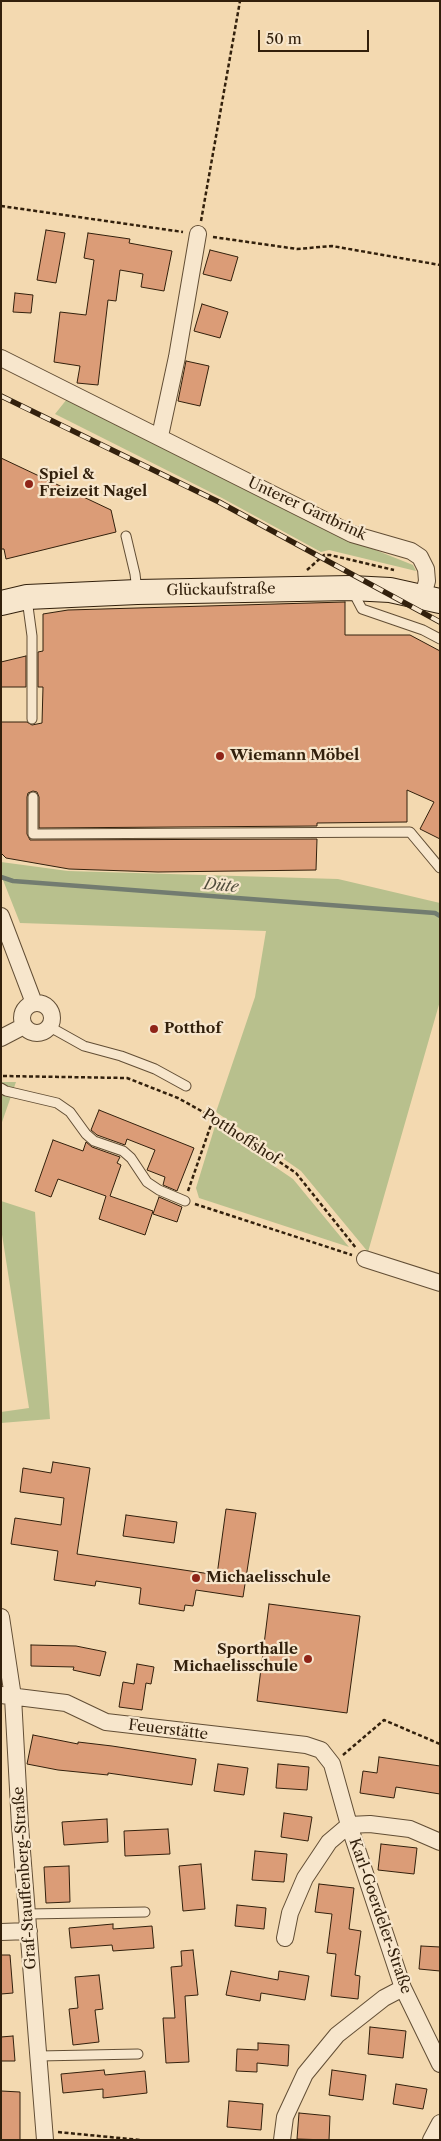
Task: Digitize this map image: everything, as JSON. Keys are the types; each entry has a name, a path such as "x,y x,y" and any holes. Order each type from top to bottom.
{"main road":[{"name":"Glückaufstraße","path":"1,603 27,598 136,592 351,588 390,590 431,599"}],"street":[{"path":"160,436 177,357 198,234"},
{"name":"Unterer Gartbrink","path":"1,358 160,436 352,534 411,551 420,558 426,569 431,599"},
{"path":"1,916 34,1003"},
{"path":"34,1003 39,1003 49,1008 53,1017 50,1027 46,1031 37,1033 27,1030 22,1022 23,1012 34,1003"},
{"path":"1,1038 24,1026"},
{"path":"365,1259 440,1284"},
{"name":"Graf-Stauffenberg-Straße","path":"1,1617 28,1914 45,2135"},
{"name":"Feuerstätte","path":"7,1696 66,1703 106,1722 306,1745 321,1750 332,1764"},
{"name":"Karl-Goerdeler-Straße","path":"332,1764 349,1825 403,1988 439,2062"},
{"path":"285,1938 290,1913 306,1878 329,1842 349,1825 370,1824 410,1829 440,1842"},
{"path":"1,1932 29,1930"},
{"path":"282,2140 285,2117 305,2074 337,2035 384,1998 403,1988"},
{"path":"431,2140 440,2123"}],"lane":[{"path":"126,536 135,574 136,592"},
{"path":"351,588 362,609 422,630 440,639"},
{"path":"27,598 32,636 32,718"},
{"path":"33,797 33,834 410,832 440,868"},
{"path":"50,1027 84,1046 120,1056 155,1069 186,1086"},
{"path":"1,1088 6,1091 57,1103 70,1112 86,1134 94,1141 123,1151 131,1158 147,1182 158,1190 185,1201"},
{"path":"28,1914 145,1912"},
{"path":"39,2056 138,2054"}],"path":[{"path":"198,234 240,1"},
{"path":"1,206 297,249 332,246 440,265"},
{"name":"Potthoffshof","path":"1,1076 127,1078 178,1098 214,1118 296,1173 365,1259"},
{"path":"214,1118 185,1201 365,1259"},
{"path":"332,1764 384,1720 440,1744"},
{"path":"45,2135 140,2140"}],"green space":[{"path":"67,399 348,539 413,565 416,571 329,550 321,552 222,498 55,414"},
{"path":"1,862 68,871 338,879 440,903 440,1001 368,1252 301,1171 216,1112 255,997 266,931 20,923 1,875"},
{"path":"1,1082 16,1082 1,1125"},
{"path":"215,1126 293,1179 349,1247 199,1198 196,1188"},
{"path":"1,1201 35,1212 50,1419 1,1423 1,1412 29,1408 1,1228"}],"building":[{"path":"46,230 65,233 56,283 37,280"},
{"path":"88,233 130,239 129,243 172,251 164,291 141,287 143,274 120,270 116,301 108,300 98,385 77,383 80,366 54,362 60,312 86,315 94,260 84,258"},
{"path":"210,250 238,257 231,281 203,274"},
{"path":"15,293 33,295 31,313 13,312"},
{"path":"202,304 228,312 220,338 194,331"},
{"path":"186,361 209,366 200,406 178,401"},
{"name":"Spiel & Freizeit Nagel","path":"1,458 111,510 116,532 6,559 4,549 1,549"},
{"name":"Wiemann Möbel","path":"345,602 345,635 410,635 440,651 440,839 420,829 434,802 407,790 407,822 317,823 317,826 39,828 39,797 37,792 33,791 28,793 27,797 27,834 30,840 317,839 316,870 158,872 69,869 6,858 1,853 1,722 27,722 32,725 42,723 43,687 38,687 38,652 43,651 43,614 68,610"},
{"path":"26,656 26,687 1,687 1,662"},
{"path":"99,1110 194,1148 177,1191 163,1185 165,1177 147,1170 155,1150 127,1139 125,1145 97,1135 91,1130"},
{"path":"53,1140 83,1151 86,1142 92,1147 120,1157 117,1163 121,1165 110,1196 153,1211 145,1235 99,1219 106,1196 58,1179 51,1197 35,1191"},
{"path":"159,1197 182,1207 177,1222 153,1214"},
{"path":"53,1462 90,1468 77,1554 217,1575 226,1509 256,1513 243,1597 196,1590 193,1606 185,1605 184,1611 139,1604 141,1588 96,1581 95,1586 54,1580 58,1551 11,1544 15,1518 61,1525 64,1498 20,1492 23,1468 51,1473"},
{"path":"126,1515 177,1522 174,1543 123,1536"},
{"name":"Sporthalle Michaelisschule","path":"269,1604 360,1616 347,1713 257,1701"},
{"path":"31,1645 76,1646 106,1652 100,1676 73,1670 74,1667 31,1666"},
{"path":"137,1664 154,1667 151,1684 146,1683 142,1710 119,1707 123,1682 134,1684"},
{"path":"33,1735 78,1744 78,1742 112,1746 196,1759 192,1785 108,1773 108,1775 58,1770 27,1764"},
{"path":"379,1757 440,1766 440,1794 396,1787 394,1798 360,1793 363,1771 377,1773"},
{"path":"218,1764 248,1768 244,1795 214,1791"},
{"path":"278,1764 309,1767 307,1790 276,1788"},
{"path":"284,1813 312,1817 308,1841 281,1837"},
{"path":"107,1819 108,1842 64,1845 62,1822"},
{"path":"168,1829 170,1854 125,1856 124,1831"},
{"path":"381,1844 417,1848 414,1874 378,1870"},
{"path":"255,1851 287,1854 284,1882 252,1880"},
{"path":"201,1864 205,1909 183,1911 179,1866"},
{"path":"69,1866 70,1902 46,1903 44,1867"},
{"path":"319,1884 354,1888 349,1929 361,1931 355,1975 360,1976 358,1999 331,1996 336,1954 327,1953 332,1914 315,1912"},
{"path":"237,1905 266,1908 264,1929 235,1926"},
{"path":"113,1924 113,1929 152,1926 154,1948 113,1951 112,1945 71,1948 69,1928"},
{"path":"421,1946 440,1947 440,1971 419,1969"},
{"path":"193,1950 198,1995 185,1996 189,2062 166,2063 163,2018 175,2018 171,1967 182,1966 181,1951"},
{"path":"1,1955 10,1955 13,1993 1,1994"},
{"path":"231,1971 278,1980 279,1971 309,1976 305,2000 261,1993 260,2001 226,1995"},
{"path":"99,1975 103,2009 95,2010 99,2042 73,2045 69,2009 78,2008 75,1977"},
{"path":"370,2027 406,2031 403,2058 368,2054"},
{"path":"13,2036 15,2061 1,2061 1,2037"},
{"path":"258,2043 289,2045 288,2066 257,2063 257,2072 236,2071 237,2049 258,2050"},
{"path":"104,2070 105,2075 145,2071 147,2093 103,2098 103,2089 63,2093 61,2074"},
{"path":"332,2070 366,2075 363,2100 329,2095"},
{"path":"396,2084 427,2089 423,2109 393,2104"},
{"path":"1,2091 20,2092 20,2140 1,2140"},
{"path":"229,2101 263,2104 261,2130 227,2127"},
{"path":"299,2113 330,2116 329,2140 297,2139"}],"waterway":[{"name":"Düte","path":"1,877 13,881 435,913 440,916"}],"railway":[{"path":"1,396 219,502 440,622"}],"place":[{"name":"Spiel & Freizeit Nagel","path":"29,484"},
{"name":"Wiemann Möbel","path":"220,756"},
{"name":"Potthof","path":"154,1029"},
{"name":"Michaelisschule","path":"196,1578"},
{"name":"Sporthalle Michaelisschule","path":"308,1659"}]}
